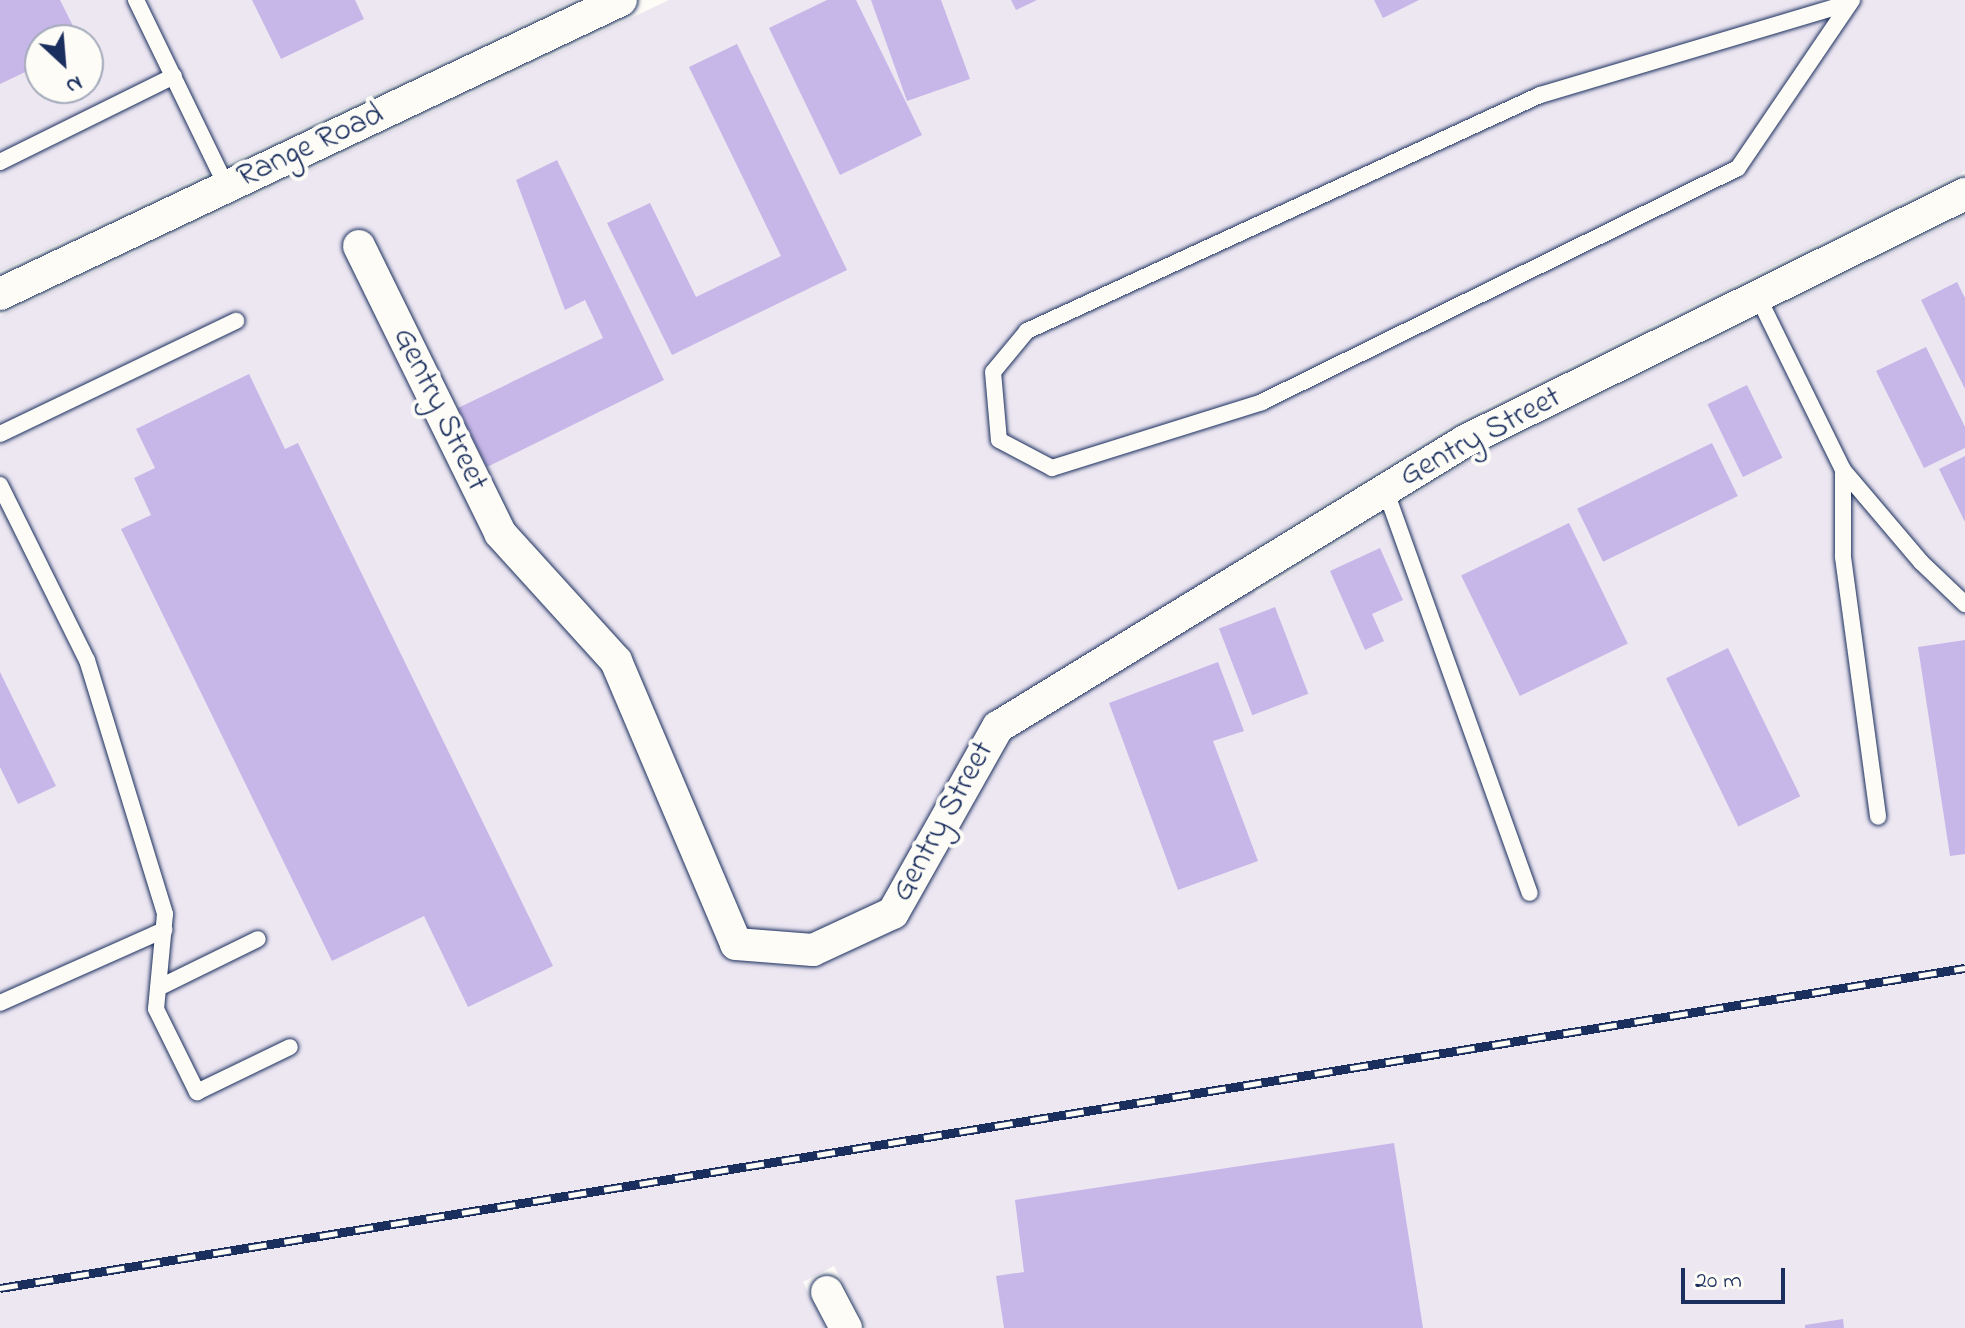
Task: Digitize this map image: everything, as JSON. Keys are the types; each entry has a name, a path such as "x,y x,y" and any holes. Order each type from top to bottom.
{"street":[{"name":"Range Road","path":"0,294 621,0"},
{"name":"Gentry Street","path":"359,246 500,533 616,661 736,944 813,950 893,913 998,727 1465,441 1758,297 1962,203"}],"lane":[{"path":"136,0 227,187"},
{"path":"1850,1 1738,168 1262,402 1052,468 999,440 993,372 1027,331 1540,95 1850,1"},
{"path":"0,162 174,76"},
{"path":"1758,297 1843,470 1965,604"},
{"path":"0,434 236,321"},
{"path":"1843,470 1843,557 1878,817"},
{"path":"0,485 87,660 165,914 156,1009 197,1092 290,1047"},
{"path":"1385,489 1530,893"},
{"path":"0,1003 164,930"},
{"path":"158,988 258,939"}],"shaded area":[{"path":"0,0 574,0 0,271"},
{"path":"669,0 1965,0 1965,171 1456,422 1235,560 1256,594 1474,458 1965,216 1965,1328 866,1328 834,1266 803,1282 826,1328 0,1328 0,316"}],"building":[{"path":"0,0 60,0 72,24 24,24 24,73 0,84"},
{"path":"252,0 355,0 364,19 281,59"},
{"path":"827,0 856,0 922,135 840,175 769,28"},
{"path":"871,0 941,0 970,79 907,101"},
{"path":"1011,0 1037,0 1016,10"},
{"path":"1374,0 1419,0 1383,18"},
{"path":"737,44 847,270 672,355 607,223 650,203 696,297 781,256 689,67"},
{"path":"557,160 664,380 487,467 458,408 603,338 585,300 565,310 516,180"},
{"path":"1957,282 1965,298 1965,389 1921,300"},
{"path":"1926,347 1965,427 1965,448 1924,468 1876,371"},
{"path":"249,374 285,449 298,443 553,966 468,1007 424,916 332,961 121,529 151,515 134,478 155,468 136,429"},
{"path":"1747,385 1783,458 1743,477 1707,404"},
{"path":"1712,443 1738,496 1603,562 1577,509"},
{"path":"1965,456 1965,522 1939,469"},
{"path":"1569,523 1628,643 1520,696 1461,576"},
{"path":"1380,548 1403,600 1372,614 1384,641 1365,650 1330,571"},
{"path":"1275,607 1308,694 1252,715 1219,629"},
{"path":"1965,640 1965,854 1950,856 1918,647"},
{"path":"1728,648 1800,796 1738,827 1666,678"},
{"path":"1218,662 1244,731 1213,741 1258,861 1178,890 1109,703"},
{"path":"0,672 56,786 18,804 0,767"},
{"path":"1394,1143 1423,1328 1004,1328 996,1276 1024,1272 1015,1200"},
{"path":"1843,1319 1844,1328 1805,1328 1805,1325"}],"railway":[{"path":"0,1288 1965,968"}]}
